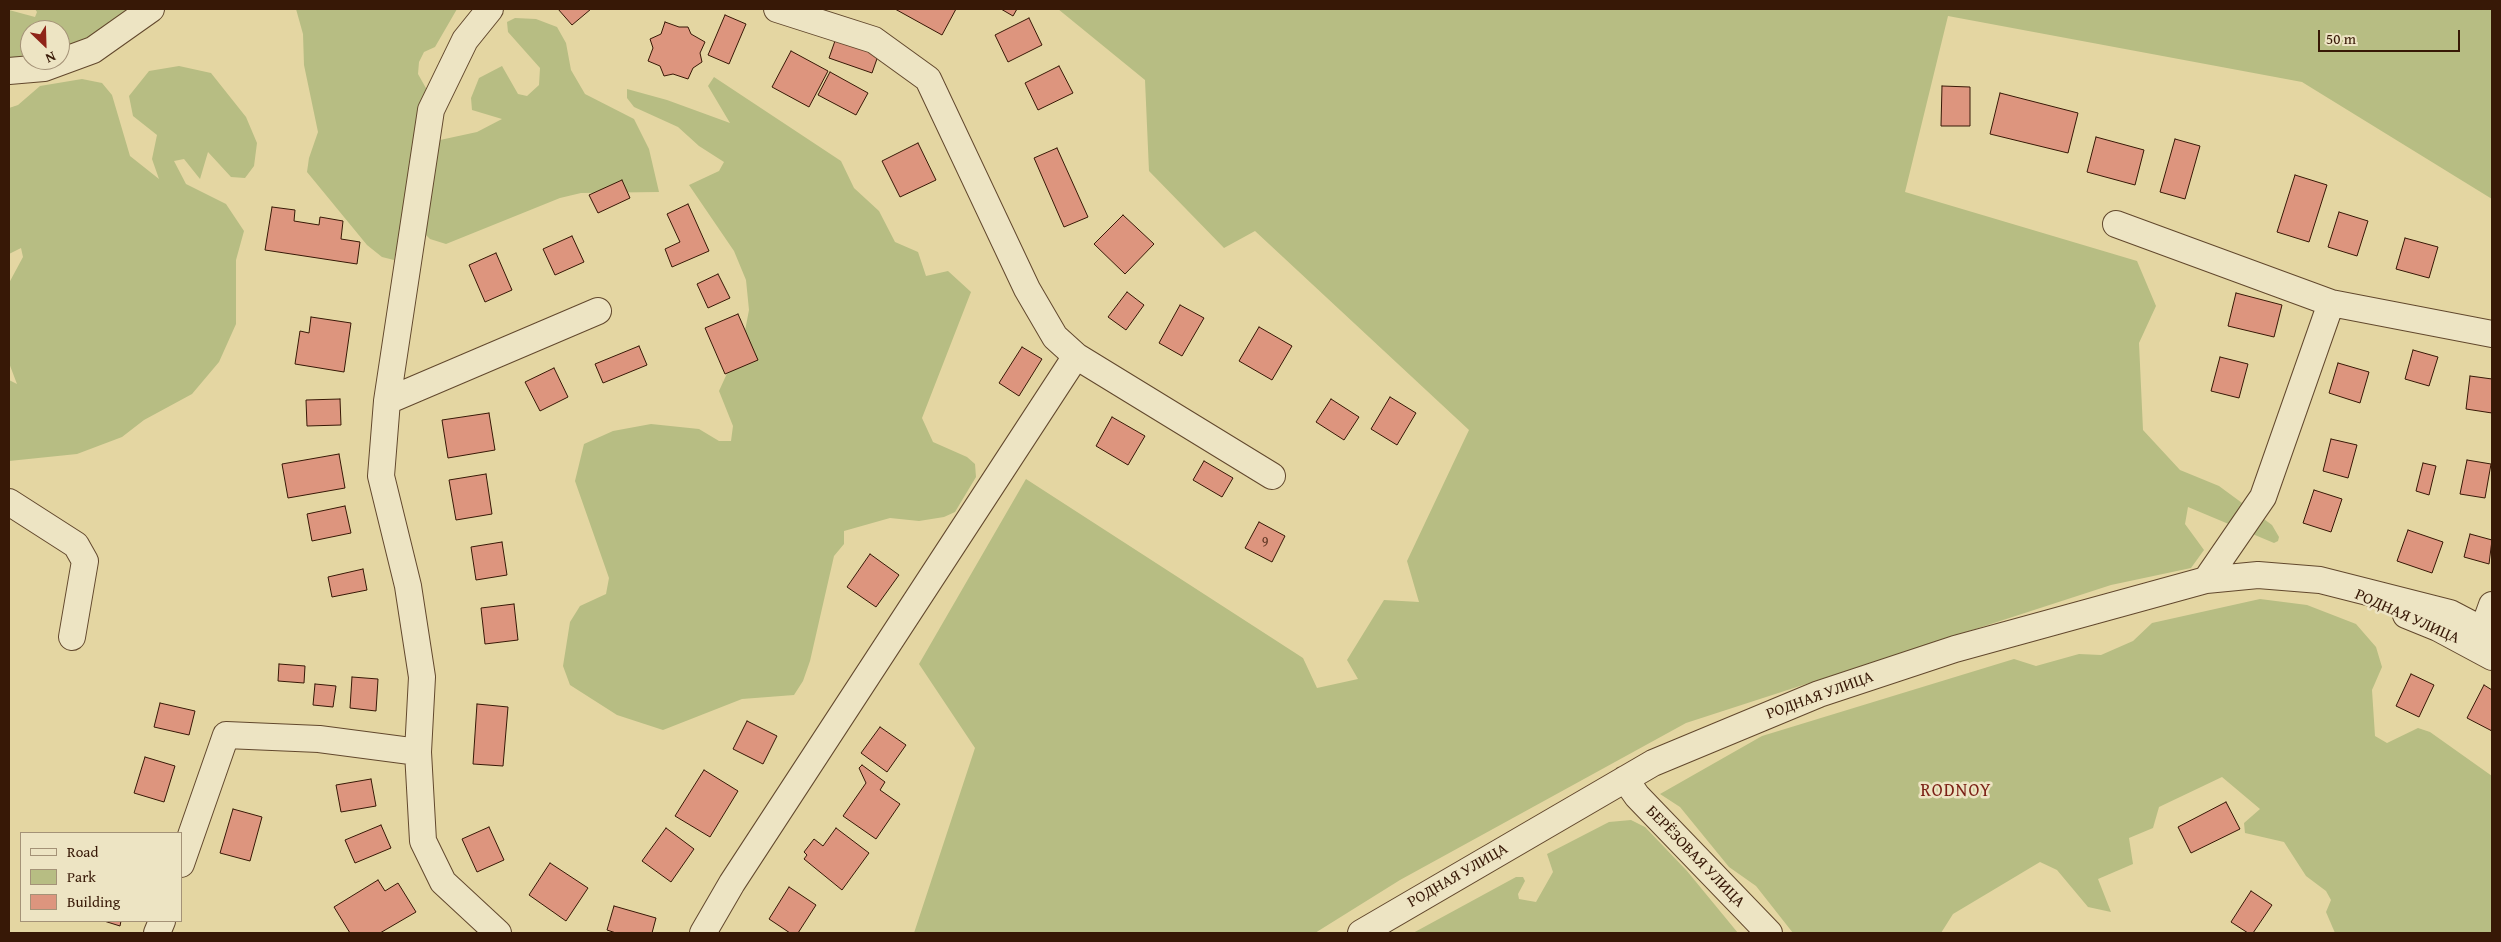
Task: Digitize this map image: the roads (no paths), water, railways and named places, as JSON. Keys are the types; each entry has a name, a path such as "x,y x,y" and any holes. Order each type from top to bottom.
{"street":[{"path":"9,71 44,68 93,50 151,9"},
{"path":"490,9 465,40 431,110 386,401 381,476 408,586 422,677 418,752 422,841 443,882 498,933"},
{"path":"777,9 874,40 928,79 1026,289 1055,337 1076,356 1272,476"},
{"path":"2116,224 2331,303 2492,334"},
{"path":"2206,580 2263,497 2331,303"},
{"path":"386,401 598,311"},
{"path":"703,933 732,883 1076,356"},
{"path":"9,502 76,545 85,561 72,637"},
{"name":"РОДНАЯ УЛИЦА","path":"1369,931 1653,763 1819,694 1955,649 2206,580 2258,575 2320,580 2450,613 2488,632"},
{"name":"РОДНАЯ УЛИЦА","path":"2320,580 2438,628 2492,657"},
{"path":"2488,632 2492,605"},
{"path":"182,861 226,735 319,739 418,752"},
{"name":"БЕРЁЗОВАЯ УЛИЦА","path":"1625,779 1637,796 1769,933"}],"district":[{"name":"RODNOY","path":"1956,791"}]}
